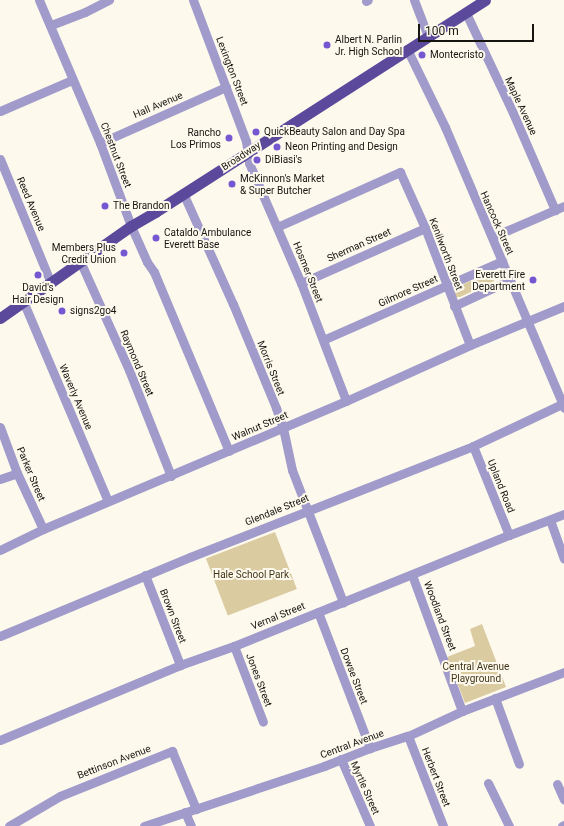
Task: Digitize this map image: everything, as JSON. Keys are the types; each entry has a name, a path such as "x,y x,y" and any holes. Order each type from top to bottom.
{"main road":[{"name":"Broadway","path":"0,318 50,281 131,226 486,0"}],"street":[{"name":"Chestnut Street","path":"39,0 51,25 72,80 100,143 131,226 147,262 154,272 229,451"},
{"path":"51,25 86,12 110,0"},
{"name":"Lexington Street","path":"193,0 246,141 247,151"},
{"path":"414,0 428,36"},
{"name":"Maple Avenue","path":"466,13 513,113 555,210"},
{"name":"Hancock Street","path":"407,49 445,128 563,405"},
{"path":"0,111 72,80"},
{"name":"Hall Avenue","path":"100,143 226,87"},
{"name":"Hosmer Street","path":"247,151 249,163 301,283 346,401"},
{"name":"Reed Avenue","path":"0,158 50,281"},
{"name":"Kenilworth Street","path":"277,227 400,172 425,228 470,345"},
{"name":"Morris Street","path":"183,193 233,304 283,428 292,470 343,602"},
{"path":"492,237 564,206"},
{"name":"Sherman Street","path":"301,283 425,228"},
{"name":"Raymond Street","path":"80,261 129,370 171,476"},
{"name":"Gilmore Street","path":"323,340 502,261"},
{"path":"454,306 510,280"},
{"name":"Waverly Avenue","path":"23,301 108,501"},
{"name":"Walnut Street","path":"0,550 43,529 346,401 527,320 564,306"},
{"name":"Glendale Street","path":"0,636 145,575 473,446 563,405"},
{"name":"Parker Street","path":"0,427 17,473 43,529"},
{"name":"Upland Road","path":"473,446 509,535"},
{"path":"0,479 17,473"},
{"name":"Vernal Street","path":"0,740 180,665 234,646 564,514"},
{"path":"550,520 564,559"},
{"name":"Brown Street","path":"145,575 180,665"},
{"name":"Woodland Street","path":"412,575 462,711"},
{"name":"Dowse Street","path":"318,612 370,748"},
{"name":"Jones Street","path":"234,646 263,722"},
{"name":"Central Avenue","path":"144,826 408,736 462,711 564,672"},
{"path":"495,698 519,764"},
{"name":"Herbert Street","path":"408,736 443,826"},
{"name":"Bettinson Avenue","path":"9,826 60,796 172,751 196,809"},
{"name":"Myrtle Street","path":"341,759 370,826"},
{"path":"488,783 509,826"},
{"path":"557,784 564,800"},
{"path":"185,812 191,826"}],"green space":[{"path":"489,273 495,276 494,281 460,297 456,297 454,291 456,287"},
{"name":"Hale School Park","path":"275,532 297,589 228,615 206,559"},
{"name":"Central Avenue Playground","path":"482,624 506,687 465,703 447,657 475,646 470,629"}],"place":[{"name":"Albert N. Parlin Jr. High School","path":"327,45"},
{"name":"Montecristo","path":"422,55"},
{"name":"QuickBeauty Salon and Day Spa","path":"256,132"},
{"name":"Rancho Los Primos","path":"229,138"},
{"name":"Neon Printing and Design","path":"277,147"},
{"name":"DiBiasi's","path":"257,160"},
{"name":"McKinnon's Market & Super Butcher","path":"232,184"},
{"name":"The Brandon","path":"105,206"},
{"name":"Cataldo Ambulance Everett Base","path":"156,238"},
{"name":"Members Plus Credit Union","path":"124,253"},
{"name":"David's Hair Design","path":"38,275"},
{"name":"Everett Fire Department","path":"533,280"},
{"name":"signs2go4","path":"62,311"}]}
